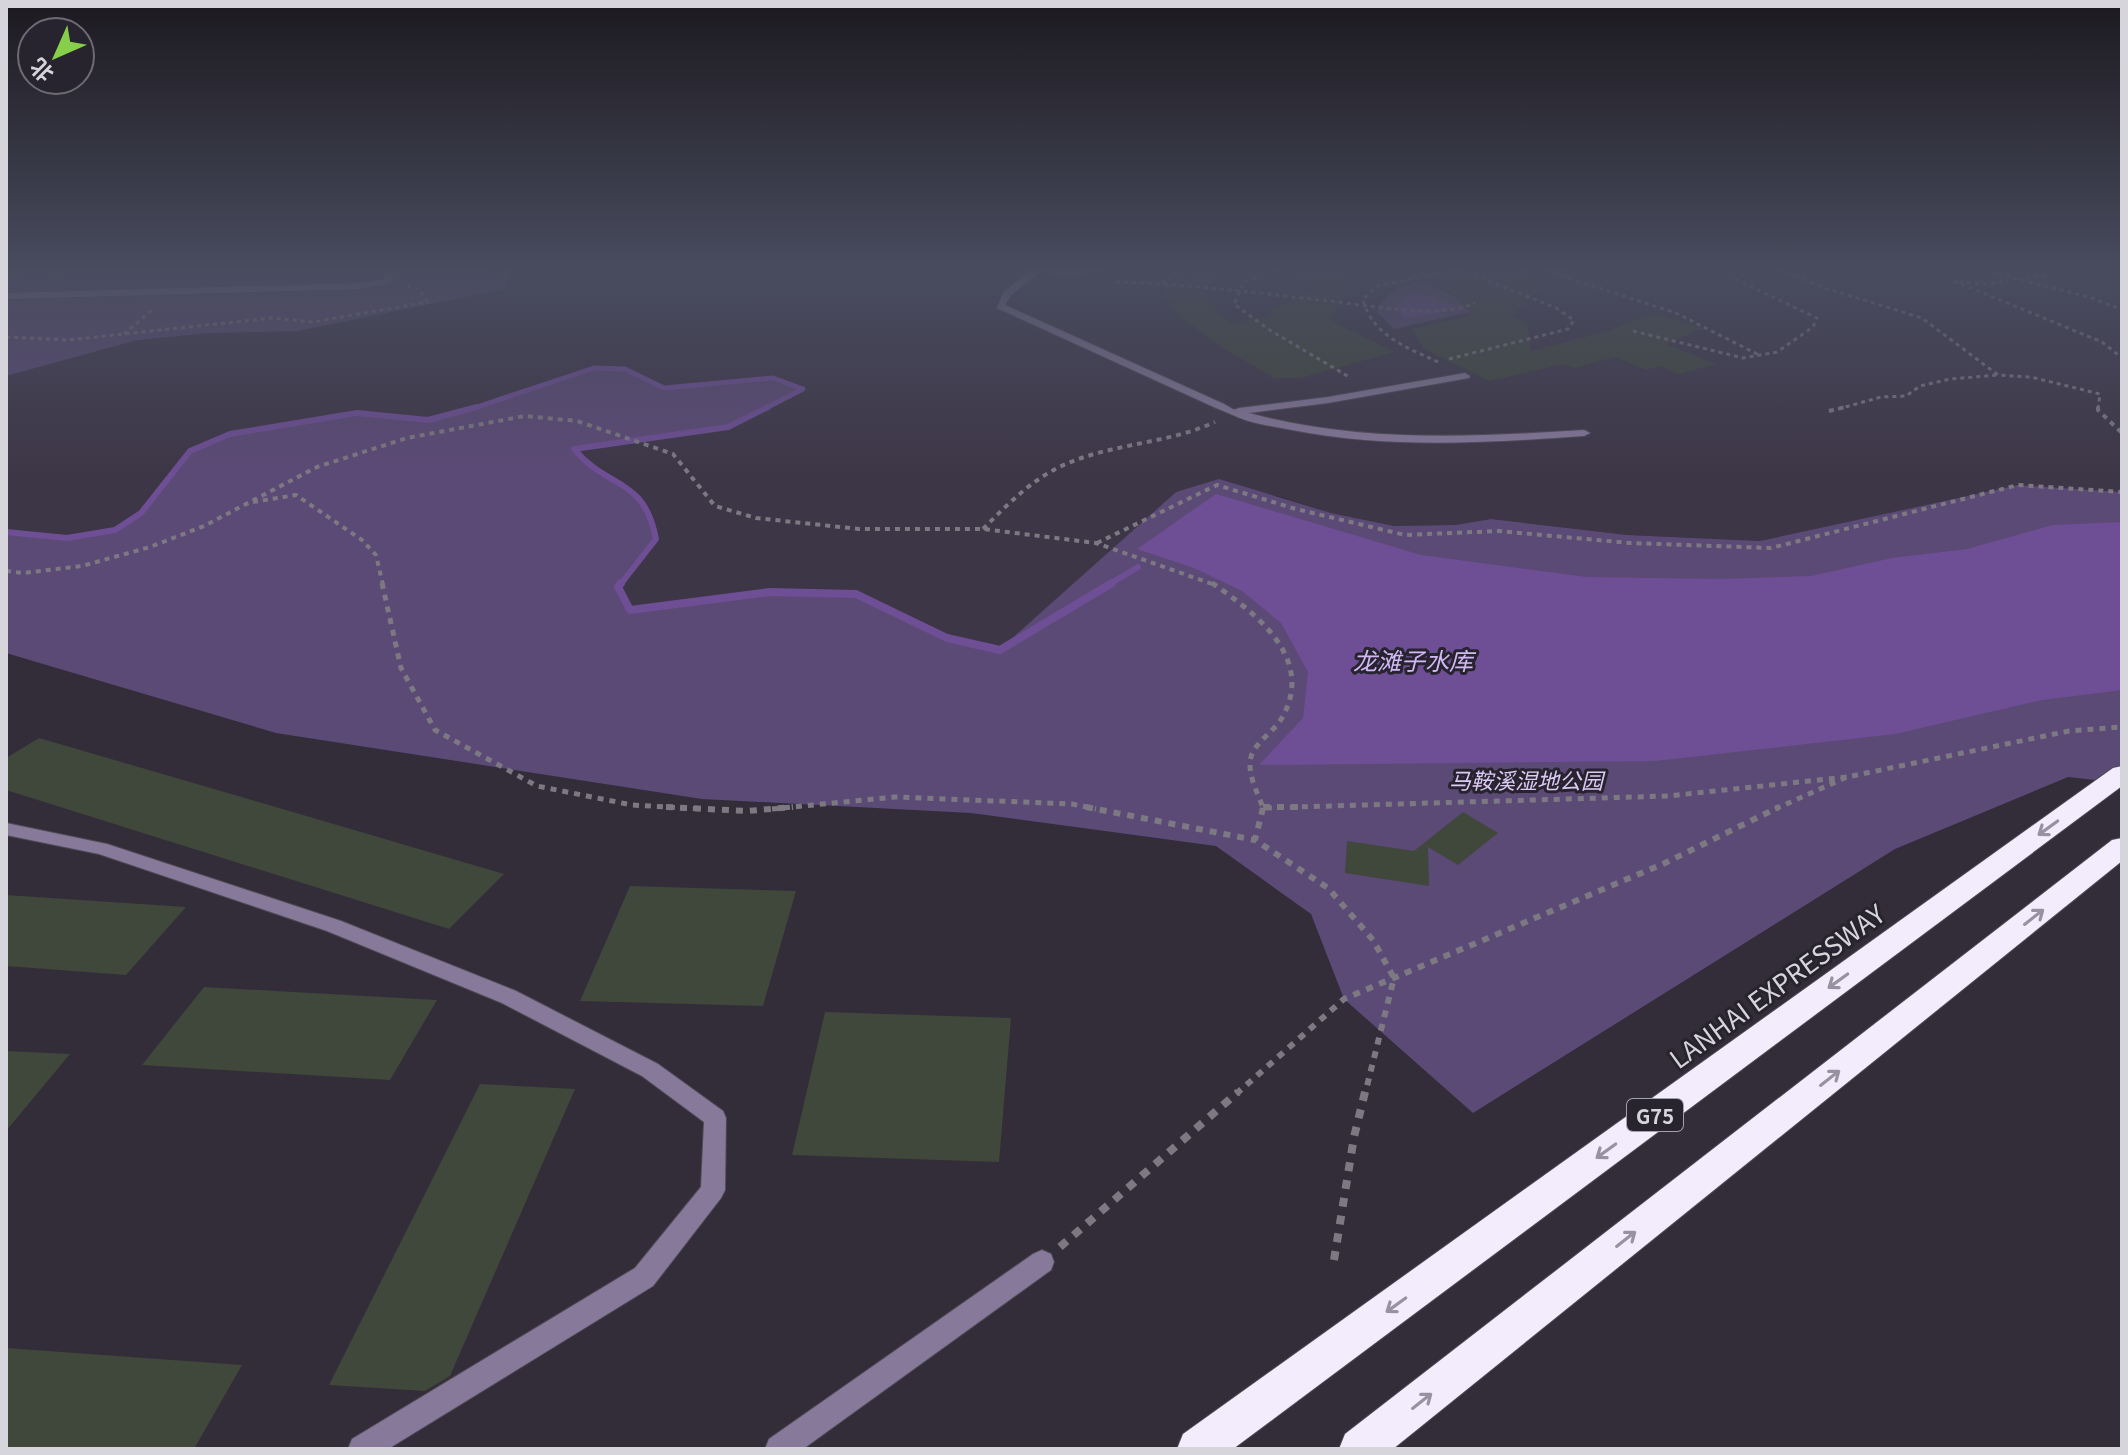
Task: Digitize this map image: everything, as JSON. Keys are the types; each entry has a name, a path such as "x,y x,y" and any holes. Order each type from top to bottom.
{"highway":[{"name":"LANHAI EXPRESSWAY","path":"1198,1449 2116,778"},
{"path":"1360,1449 2122,847"}],"street":[{"path":"1068,337 1233,412 1320,433 1374,441 1428,442 1584,433"},
{"path":"1233,412 1328,400 1465,376"},
{"path":"6,829 101,848 334,926 494,991 650,1070 715,1118 713,1190 644,1277 362,1449"},
{"path":"779,1449 1042,1262"}],"path":[{"path":"6,337 68,340 96,337"},
{"path":"1282,337 1359,382"},
{"path":"1391,337 1438,362"},
{"path":"1425,366 1537,337"},
{"path":"1657,337 1743,358 1777,352 1799,337"},
{"path":"1727,337 1759,355"},
{"path":"1947,337 1998,375"},
{"path":"2089,337 2102,342 2121,357"},
{"path":"1829,411 1881,397 1906,396 1920,386 1950,379 1998,375 2031,377 2100,394 2098,410 2122,433"},
{"path":"983,529 1041,477 1067,463 1191,435 1233,412"},
{"path":"6,571 23,573 82,566 150,547 204,526 317,467 407,438 525,416 577,421 673,454 715,506 756,518 859,529 983,529 1096,543 1208,580 1253,611 1282,647 1293,676 1284,715 1252,754 1250,770 1263,808 1255,840"},
{"path":"1096,543 1217,485 1296,509 1405,535 1498,531 1630,543 1771,548 2018,485 2122,492"},
{"path":"247,503 296,495 362,540 376,555 401,668 435,730 537,786 632,805 748,811 895,797 1072,804 1255,840 1328,888 1373,940 1394,978 1354,1137 1334,1260"},
{"path":"1263,808 1668,796 1847,777 2069,731 2122,727"},
{"path":"1042,1262 1344,999 1614,883 1847,777"}],"shaded area":[{"path":"6,337 2122,337 2122,492 2018,485 1761,541 1627,535 1491,519 1455,525 1394,526 1331,513 1278,496 1176,492 1000,650 947,638 856,594 770,592 630,610 618,587 656,539 648,509 617,480 584,464 574,449 728,427 802,390 773,378 664,388 625,369 594,368 428,420 357,413 230,434 190,451 141,513 115,530 67,538 6,532"}],"green space":[{"path":"6,337 169,337 137,340 6,376"},
{"name":"马鞍溪湿地公园","path":"594,368 625,369 664,388 773,378 803,389 728,427 574,449 590,466 631,491 651,515 656,539 618,587 630,610 770,592 856,594 947,638 999,650 1176,492 1219,479 1331,513 1394,526 1455,525 1491,519 1627,535 1760,541 2018,485 2122,492 2122,783 2068,777 1895,849 1473,1113 1344,999 1311,914 1216,846 971,813 702,799 276,733 6,653 6,532 67,538 115,530 141,513 190,451 230,434 357,413 428,420"}],"water":[{"name":"龙滩子水库","path":"1216,494 1421,555 1587,577 1721,579 1811,576 1892,558 1967,549 2053,525 2122,522 2122,690 2042,700 1895,734 1655,761 1259,765 1303,718 1308,672 1281,623 1242,591 1194,568 1137,549"}],"building":[{"path":"1208,337 1364,337 1395,352 1300,378 1274,378"},
{"path":"1417,337 1529,337 1531,351 1586,337 1682,337 1666,344 1716,364 1679,374 1660,366 1646,370 1615,357 1574,368 1564,364 1489,381 1423,348"},
{"path":"39,738 504,874 449,929 6,790 6,758"},
{"path":"1463,812 1498,833 1458,865 1428,847 1429,886 1345,873 1347,841 1414,851"},
{"path":"630,886 796,891 763,1006 580,1001"},
{"path":"6,895 186,907 126,975 6,966"},
{"path":"204,987 437,1000 390,1080 142,1065"},
{"path":"825,1012 1011,1018 999,1162 792,1155"},
{"path":"6,1051 70,1054 6,1131"},
{"path":"480,1084 575,1089 450,1376 425,1391 329,1385"},
{"path":"6,1348 242,1365 194,1449 6,1449"}],"waterway":[{"path":"477,407 594,368 625,369 664,388 773,378 803,389 764,409"},
{"path":"6,532 67,538 115,530 141,513 190,451 230,434 357,413 428,420 477,407"},
{"path":"471,409 477,407"},
{"path":"764,409 768,407"},
{"path":"620,585 656,539 650,519 634,494 599,472 574,449 728,427 764,409"},
{"path":"1108,585 1138,567"},
{"path":"621,583 618,587 630,610 770,592 856,594 947,638 1000,650 1112,583"}]}
